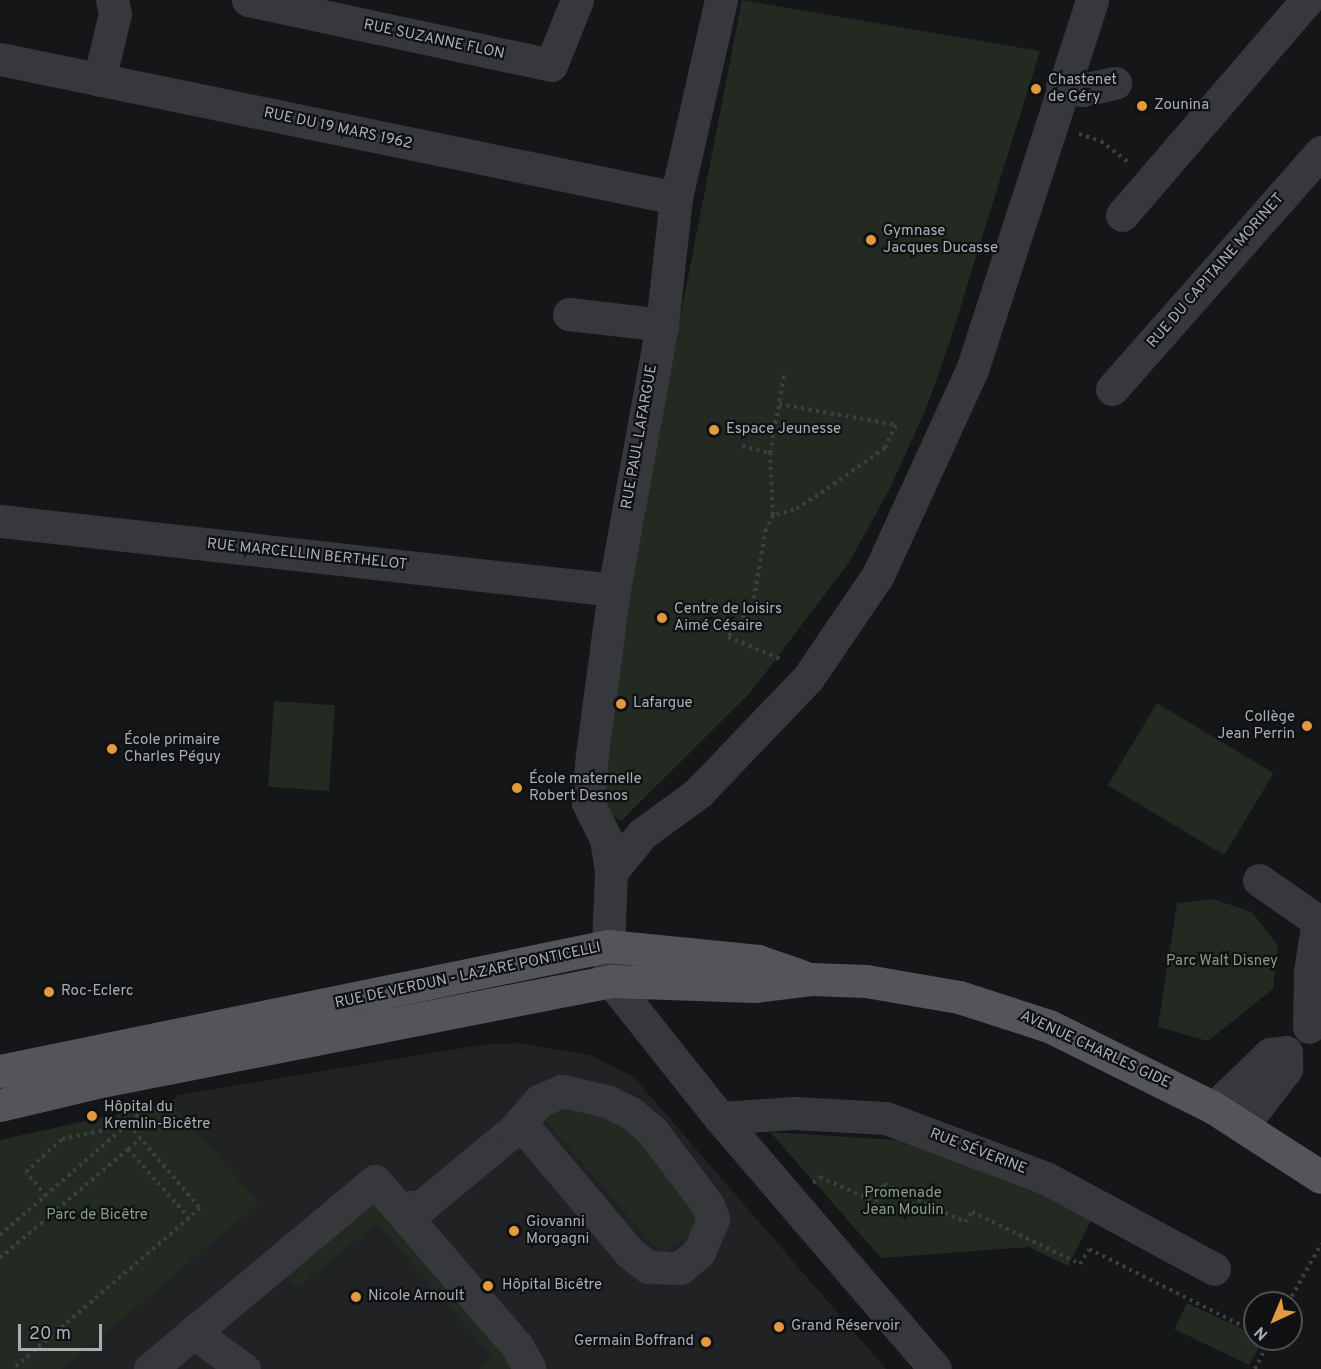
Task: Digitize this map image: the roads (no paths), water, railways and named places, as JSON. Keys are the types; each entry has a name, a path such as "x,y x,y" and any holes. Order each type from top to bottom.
{"main road":[{"name":"AVENUE CHARLES GIDE","path":"608,946 758,962 811,979"},
{"name":"RUE DE VERDUN - LAZARE PONTICELLI","path":"0,1071 608,946"},
{"name":"AVENUE CHARLES GIDE","path":"611,981 754,986 811,979 893,983 996,1007 1091,1045 1214,1108 1321,1177"},
{"name":"RUE DE VERDUN - LAZARE PONTICELLI","path":"0,1105 101,1081 611,981"}],"street":[{"path":"99,80 115,14 112,0"},
{"name":"RUE SUZANNE FLON","path":"248,0 551,65 577,0"},
{"name":"RUE PAUL LAFARGUE","path":"608,946 611,872 606,839 588,803 614,590 662,325 676,198 721,0"},
{"path":"611,872 642,834 698,793 808,678 862,604 920,490 972,370 1062,85 1092,0"},
{"path":"1122,215 1307,0"},
{"name":"RUE DU 19 MARS 1962","path":"0,59 676,198"},
{"path":"1062,85 1082,90 1115,83"},
{"name":"RUE DU CAPITAINE MORINET","path":"1112,389 1321,152"},
{"path":"569,314 662,325"},
{"name":"RUE MARCELLIN BERTHELOT","path":"0,521 614,590"},
{"path":"1214,1108 1270,1054 1286,1052 1315,1025 1310,971 1318,921 1259,880"},
{"name":"RUE DE VERDUN - LAZARE PONTICELLI","path":"608,946 611,981"},
{"path":"611,981 720,1118 935,1369"},
{"path":"1243,1125 1286,1069 1286,1052"},
{"path":"400,1208 422,1206 514,1130 539,1101 562,1091 606,1101 629,1112 652,1131 708,1205 713,1220 699,1252 680,1268 648,1267 630,1254 529,1134 514,1130"},
{"name":"RUE SÉVERINE","path":"720,1118 794,1113 886,1118 1046,1178 1214,1269"},
{"path":"150,1369 375,1181 517,1346 530,1369"},
{"path":"193,1332 244,1369"}],"place":[{"name":"Chastenet de Géry","path":"1036,89"},
{"name":"Zounina","path":"1142,106"},
{"name":"Gymnase Jacques Ducasse","path":"871,240"},
{"name":"Espace Jeunesse","path":"714,430"},
{"name":"Centre de loisirs Aimé Césaire","path":"662,618"},
{"name":"Lafargue","path":"621,704"},
{"name":"Collège Jean Perrin","path":"1307,726"},
{"name":"École primaire Charles Péguy","path":"112,749"},
{"name":"École maternelle Robert Desnos","path":"517,788"},
{"name":"Roc-Eclerc","path":"49,992"},
{"name":"Hôpital du Kremlin-Bicêtre","path":"92,1116"},
{"name":"Giovanni Morgagni","path":"514,1231"},
{"name":"Hôpital Bicêtre","path":"488,1286"},
{"name":"Nicole Arnoult","path":"356,1297"},
{"name":"Grand Réservoir","path":"779,1327"},
{"name":"Germain Boffrand","path":"706,1342"}],"park label":[{"name":"Parc Walt Disney","path":"1222,962"},
{"name":"Promenade Jean Moulin","path":"903,1202"},
{"name":"Parc de Bicêtre","path":"97,1216"}]}
